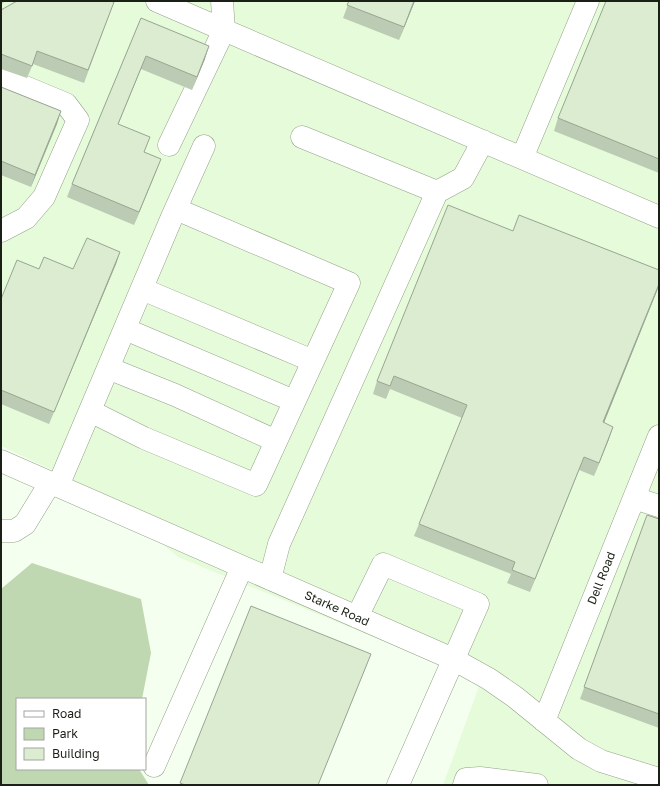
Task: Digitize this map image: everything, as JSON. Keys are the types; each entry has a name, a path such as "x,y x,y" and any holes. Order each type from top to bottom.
{"street":[{"path":"157,1 659,217"},
{"path":"169,146 224,30 222,1"},
{"path":"522,158 588,1"},
{"path":"1,77 66,104 78,120 44,198 26,218 1,231"},
{"path":"302,138 437,192"},
{"path":"270,579 279,544 437,192 463,178 484,142"},
{"path":"1,531 14,531 26,524 54,484 90,411 204,146"},
{"path":"90,411 144,438 256,485 349,283 176,209"},
{"path":"142,289 313,361"},
{"path":"125,329 294,401"},
{"path":"108,368 175,395 276,441"},
{"name":"Dell Road","path":"544,721 634,498 657,447"},
{"name":"Starke Road","path":"1,461 453,659 515,697 579,749 601,760 659,779"},
{"path":"634,498 659,506"},
{"path":"357,617 383,564 478,604 398,785"},
{"path":"154,766 242,567"},
{"path":"464,785 466,779 480,778 537,785"}],"shaded area":[{"path":"1,1 659,1 659,785 443,785 481,681 178,557 103,494 1,446"}],"green space":[{"path":"32,563 141,599 151,653 142,698 16,698 16,770 140,770 149,785 1,785 1,589"}],"building":[{"path":"17,1 114,2 88,70 37,51 32,66 1,54 1,10"},
{"path":"349,1 414,1 404,27 347,5"},
{"path":"606,1 659,1 659,159 558,118"},
{"path":"141,18 209,46 197,77 146,56 118,124 150,137 144,152 161,159 139,212 72,184"},
{"path":"1,87 61,111 35,175 1,161"},
{"path":"448,205 513,231 519,215 659,270 659,284 603,422 613,427 599,463 584,457 535,579 512,570 515,562 419,524 467,405 394,376 390,386 377,381"},
{"path":"87,238 120,252 54,412 1,390 1,299 17,260 39,269 44,257 73,269"},
{"path":"647,515 659,519 659,714 584,687"},
{"path":"251,606 371,654 318,785 185,785 180,783"}]}
